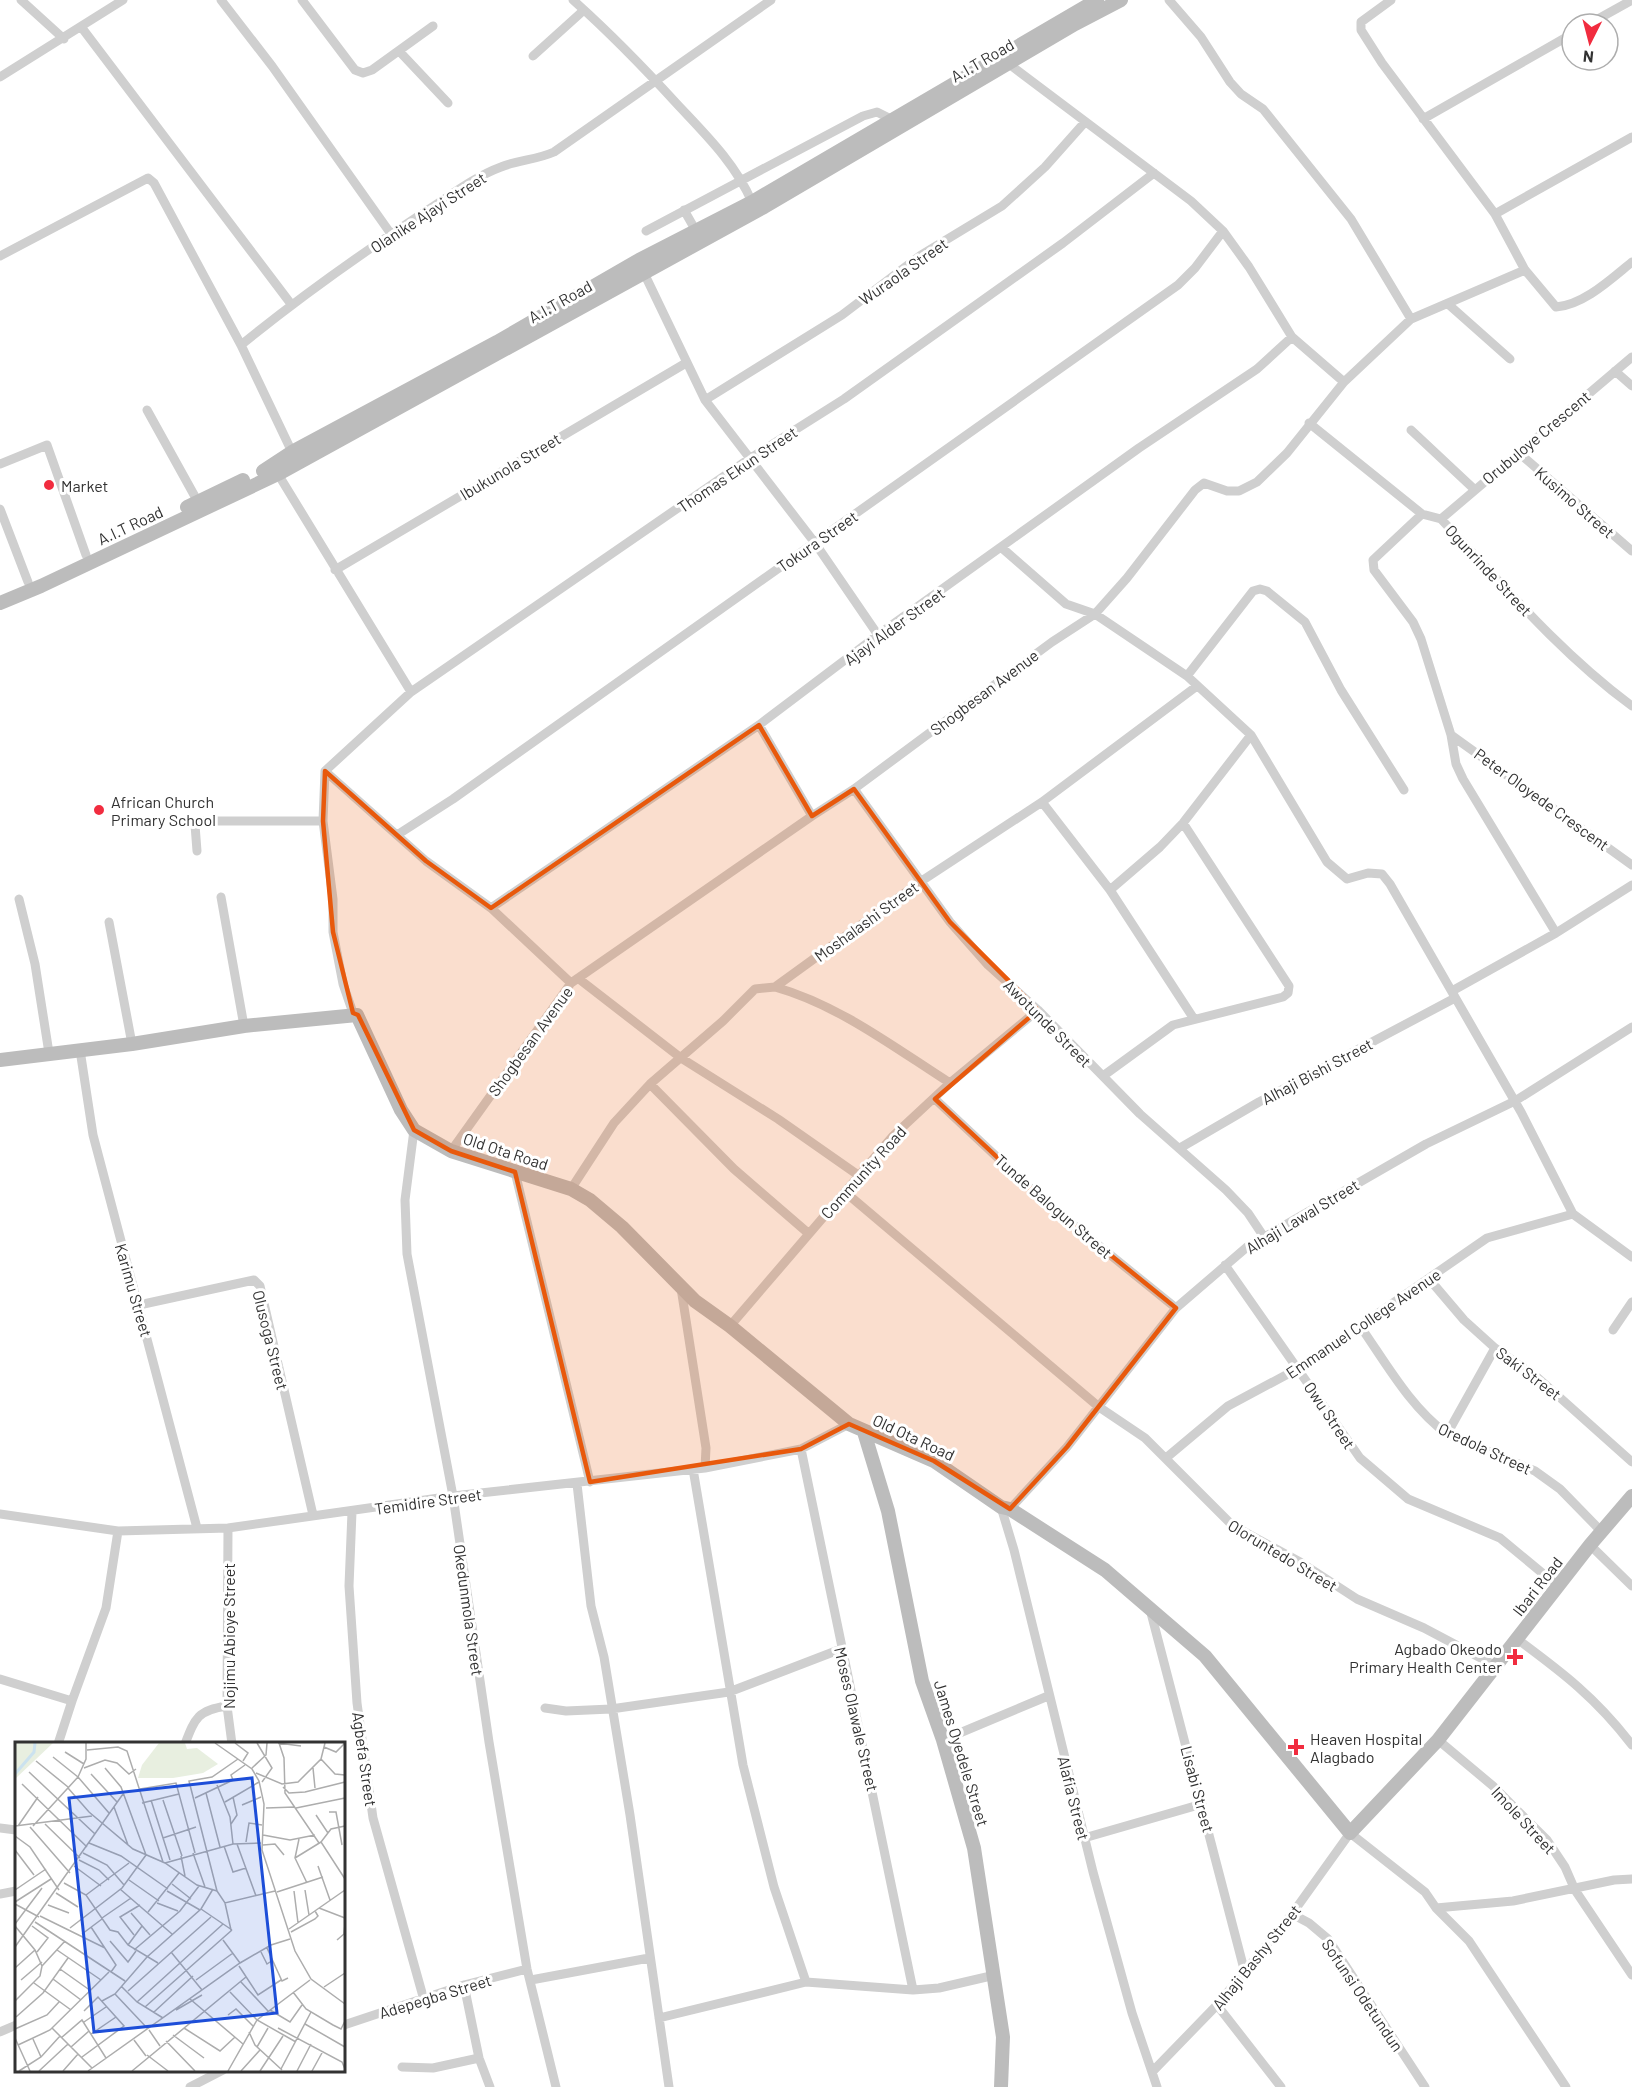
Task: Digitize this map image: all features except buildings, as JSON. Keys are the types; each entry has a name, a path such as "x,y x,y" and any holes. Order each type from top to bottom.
{"street":[{"path":"21,0 64,39"},
{"path":"0,77 82,28 123,0"},
{"path":"221,0 272,66 391,234"},
{"path":"302,0 355,70 363,73 372,70 433,26"},
{"path":"573,0 655,80 725,155 741,178 752,202"},
{"name":"Olanike Ajayi Street","path":"241,345 291,304 391,234 476,179 502,166 535,160 554,152 771,0"},
{"name":"A.I.T Road","path":"0,603 41,586 235,489 292,452 752,202 1097,0"},
{"name":"A.I.T Road","path":"0,594 198,502 278,474 644,273 1075,24 1121,0"},
{"path":"1169,0 1201,38 1230,82 1241,94 1263,109 1352,219 1411,319"},
{"path":"1391,0 1367,17 1359,27 1423,119 1495,214 1525,270 1557,307 1565,306 1605,284 1632,262"},
{"path":"1610,12 1632,0"},
{"path":"532,56 585,10"},
{"path":"82,28 291,304"},
{"path":"1423,119 1560,41"},
{"path":"399,51 448,103"},
{"path":"1009,64 1154,173 1223,231 1249,267 1292,337 1344,382"},
{"path":"646,231 741,178 871,112 883,113 891,119"},
{"name":"Wuraola Street","path":"705,400 842,315 921,255 1002,206 1045,167 1085,122"},
{"path":"1495,214 1632,137"},
{"name":"Thomas Ekun Street","path":"325,771 411,692 749,459 844,399 1063,243 1154,173"},
{"path":"0,256 147,178 154,183 241,345 292,452"},
{"path":"684,210 696,231"},
{"name":"Tokura Street","path":"398,835 1178,285 1195,268 1223,231"},
{"name":"Shogbesan Avenue","path":"451,1151 575,981 854,789 1052,642 1095,614 1127,578 1195,490 1204,483 1227,491 1239,491 1257,482 1287,453 1344,382 1411,319 1525,270"},
{"path":"644,273 705,400 815,543 879,635"},
{"path":"1448,304 1510,359"},
{"name":"Ajayi Alder Street","path":"491,908 759,725 879,635 1139,448 1257,369 1292,337"},
{"name":"Orubuloye Crescent","path":"1441,519 1632,357"},
{"name":"Ibukunola Street","path":"335,570 686,363"},
{"path":"1615,370 1632,386"},
{"path":"147,410 198,502"},
{"name":"Ogunrinde Street","path":"1309,423 1422,514 1441,519 1561,646 1604,686 1632,706"},
{"path":"1411,430 1474,489"},
{"path":"0,464 47,445 86,555"},
{"name":"Kusimo Street","path":"1519,453 1632,551"},
{"path":"278,474 411,692"},
{"path":"0,509 28,582"},
{"path":"1422,514 1376,556 1372,564 1413,622 1421,639 1451,735 1456,764 1463,779 1556,933"},
{"path":"1002,548 1066,604 1095,614 1187,676 1251,735 1327,862 1347,879 1368,873 1382,874 1390,884 1515,1101 1574,1214 1632,1257"},
{"path":"1187,676 1253,591 1260,589 1267,591 1305,622 1366,731 1404,789"},
{"name":"Moshalashi Street","path":"572,1189 614,1123 650,1084 755,989 775,987 920,882 1042,802 1197,686"},
{"path":"759,725 812,816"},
{"path":"1110,890 1160,847 1183,823 1251,735"},
{"name":"Peter Oloyede Crescent","path":"1451,735 1478,752 1632,865"},
{"path":"325,771 426,861 491,908 575,981 681,1058 858,1175"},
{"path":"325,771 323,821 333,899 333,932 343,984 353,1013 357,1015 401,1110 414,1130"},
{"name":"Awotunde Street","path":"854,789 950,922 988,965 1038,1010 1083,1060 1103,1076 1140,1114 1180,1148 1248,1213 1264,1237"},
{"path":"1042,802 1110,890 1194,1020"},
{"path":"196,851 195,825 202,821 323,821"},
{"path":"1103,1076 1163,1031 1194,1020 1283,997 1288,993 1289,986 1183,823"},
{"name":"Alhaji Bishi Street","path":"1180,1148 1453,994 1632,885"},
{"path":"221,897 244,1026"},
{"path":"19,899 35,964 49,1053"},
{"path":"109,922 132,1044"},
{"path":"775,987 797,993 859,1025 950,1083"},
{"name":"Community Road","path":"730,1326 893,1136 950,1083 1038,1010"},
{"path":"0,1060 353,1013"},
{"name":"Alhaji Lawal Street","path":"1005,1508 1099,1407 1176,1308 1247,1247 1426,1144 1515,1101 1632,1027"},
{"name":"Karimu Street","path":"80,1050 93,1135 116,1229 139,1305 197,1528"},
{"path":"650,1084 734,1169 808,1233"},
{"name":"Tunde Balogun Street","path":"935,1099 1044,1202 1176,1308"},
{"name":"Old Ota Road","path":"414,1130 451,1151 572,1189 610,1216 695,1301 730,1326 849,1424 934,1461 1105,1570 1216,1666 1350,1833"},
{"name":"Okedunmola Street","path":"414,1130 405,1200 407,1254 453,1496 489,1742 527,1969 556,2087"},
{"path":"515,1172 590,1482"},
{"name":"Oloruntedo Street","path":"845,1192 1099,1407 1145,1438 1232,1525 1300,1562 1357,1599 1424,1628 1494,1665"},
{"name":"Emmanuel College Avenue","path":"1166,1458 1228,1406 1299,1368 1430,1280 1487,1238 1574,1214"},
{"name":"Owu Street","path":"1225,1265 1299,1368 1348,1444 1394,1487 1420,1505 1500,1538 1558,1586"},
{"name":"Olusoga Street","path":"139,1305 254,1280 260,1286 313,1515"},
{"name":"Saki Street","path":"1430,1280 1464,1320 1495,1348 1538,1378 1632,1462"},
{"path":"681,1286 706,1448 705,1468"},
{"path":"1613,1329 1632,1302"},
{"name":"Oredola Street","path":"1360,1326 1420,1411 1447,1434 1535,1471 1560,1489 1601,1531"},
{"path":"1447,1434 1495,1348"},
{"name":"Temidire Street","path":"0,1514 118,1531 228,1528 453,1496 705,1468 801,1449 849,1424"},
{"name":"James Oyedele Street","path":"864,1432 888,1511 922,1681 943,1740 974,1848 1003,2037 1001,2087"},
{"name":"Moses Olawale Street","path":"801,1449 841,1649 872,1780 913,1990"},
{"path":"693,1469 743,1765 774,1887 806,1982"},
{"path":"577,1484 591,1606 604,1657 630,1815 669,2087"},
{"name":"Ibari Road","path":"1350,1833 1437,1740 1601,1531 1632,1496"},
{"name":"Alafia Street","path":"1005,1508 1048,1696 1084,1838 1132,2013 1157,2087"},
{"name":"Agbefa Street","path":"352,1512 349,1586 357,1703 373,1818 424,2000"},
{"name":"Nojimu Abioye Street","path":"228,1528 226,1706 232,1742"},
{"path":"58,1742 106,1608 118,1531"},
{"path":"1590,1545 1632,1586"},
{"name":"Lisabi Street","path":"1150,1609 1244,1969"},
{"path":"1517,1639 1578,1684 1606,1711 1632,1745"},
{"path":"545,1708 566,1711 611,1709 729,1692 841,1649"},
{"path":"0,1679 72,1701"},
{"path":"943,1740 1048,1696"},
{"path":"185,1742 194,1720 208,1709 226,1706"},
{"name":"Imole Street","path":"1437,1740 1487,1780 1547,1840 1565,1867 1575,1890 1632,1975"},
{"path":"1084,1838 1202,1804"},
{"path":"0,1828 15,1830"},
{"path":"1350,1833 1425,1892 1436,1908 1469,1941 1566,2087"},
{"name":"Alhaji Bashy Street","path":"1152,2072 1217,2006 1244,1969 1292,1914 1350,1833"},
{"path":"1436,1908 1513,1901 1575,1890 1614,1880 1632,1879"},
{"path":"0,1894 15,1891"},
{"name":"Sofunsi Odetundun","path":"1292,1914 1310,1923 1328,1940 1425,2087"},
{"path":"531,1980 649,1958"},
{"name":"Adepegba Street","path":"345,2025 464,1985 527,1969"},
{"path":"659,2018 806,1982 913,1990 939,1988 995,1975"},
{"path":"464,1985 479,2058 490,2087"},
{"path":"1217,2006 1281,2087"},
{"path":"0,2032 15,2025"},
{"path":"402,2067 433,2068 479,2058"},
{"path":"190,2087 219,2072"}],"highlighted area":[{"path":"759,725 812,816 854,789 950,922 1038,1010 935,1099 1045,1202 1176,1308 1067,1447 1010,1509 934,1461 849,1424 801,1449 590,1482 515,1172 451,1151 414,1130 358,1015 353,1013 333,932 323,821 325,771 426,861 491,908"}],"place":[{"name":"Market","path":"49,485"},
{"name":"African Church Primary School","path":"99,810"},
{"name":"Agbado Okeodo Primary Health Center","path":"1515,1657"},
{"name":"Heaven Hospital Alagbado","path":"1296,1747"}]}
